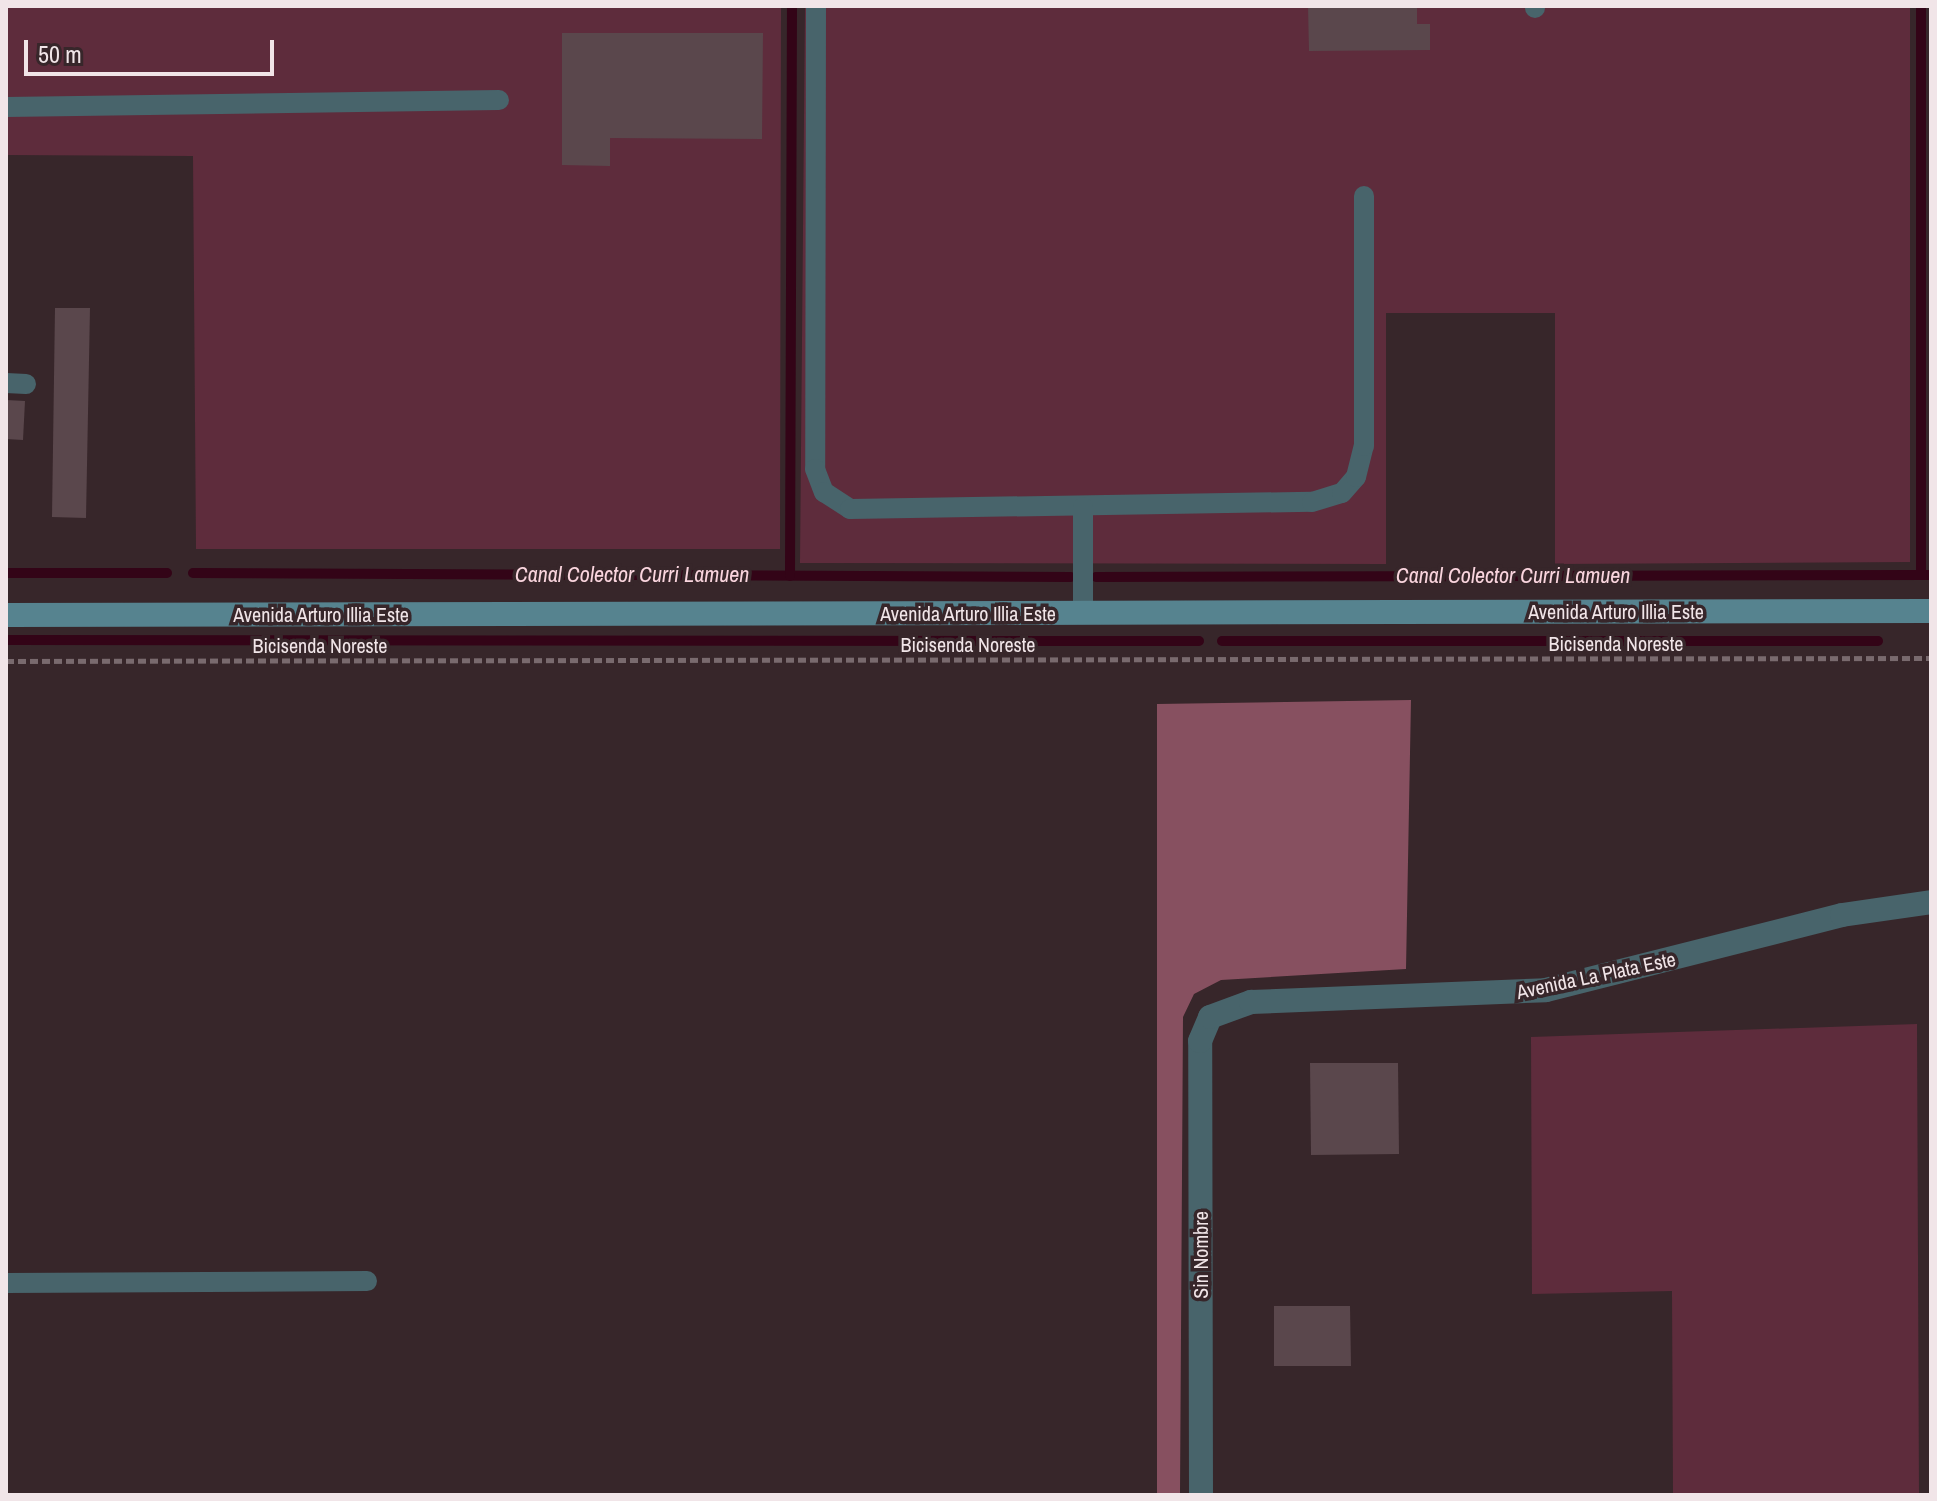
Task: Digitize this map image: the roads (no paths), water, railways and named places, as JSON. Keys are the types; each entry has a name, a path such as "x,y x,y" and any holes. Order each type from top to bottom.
{"main road":[{"name":"Avenida Arturo Illia Este","path":"6,615 1931,611"}],"street":[{"name":"Avenida La Plata Este","path":"1210,1017 1251,1002 1546,990 1842,915 1931,902"},
{"name":"Sin Nombre","path":"1201,1495 1200,1041 1210,1017"}],"lane":[{"path":"816,6 819,485 840,505 860,511 1322,501 1351,486 1364,446 1364,196"},
{"path":"6,107 499,100"},
{"path":"1083,507 1083,612"},
{"path":"6,1283 367,1281"}],"waterway":[{"path":"790,576 792,6"},
{"path":"1921,6 1921,575"},
{"name":"Canal Colector Curri Lamuen","path":"6,573 167,573"},
{"name":"Canal Colector Curri Lamuen","path":"193,573 1071,577"},
{"name":"Canal Colector Curri Lamuen","path":"1096,577 1931,575"},
{"path":"6,640 1199,641"},
{"path":"1222,641 1878,641"}]}
